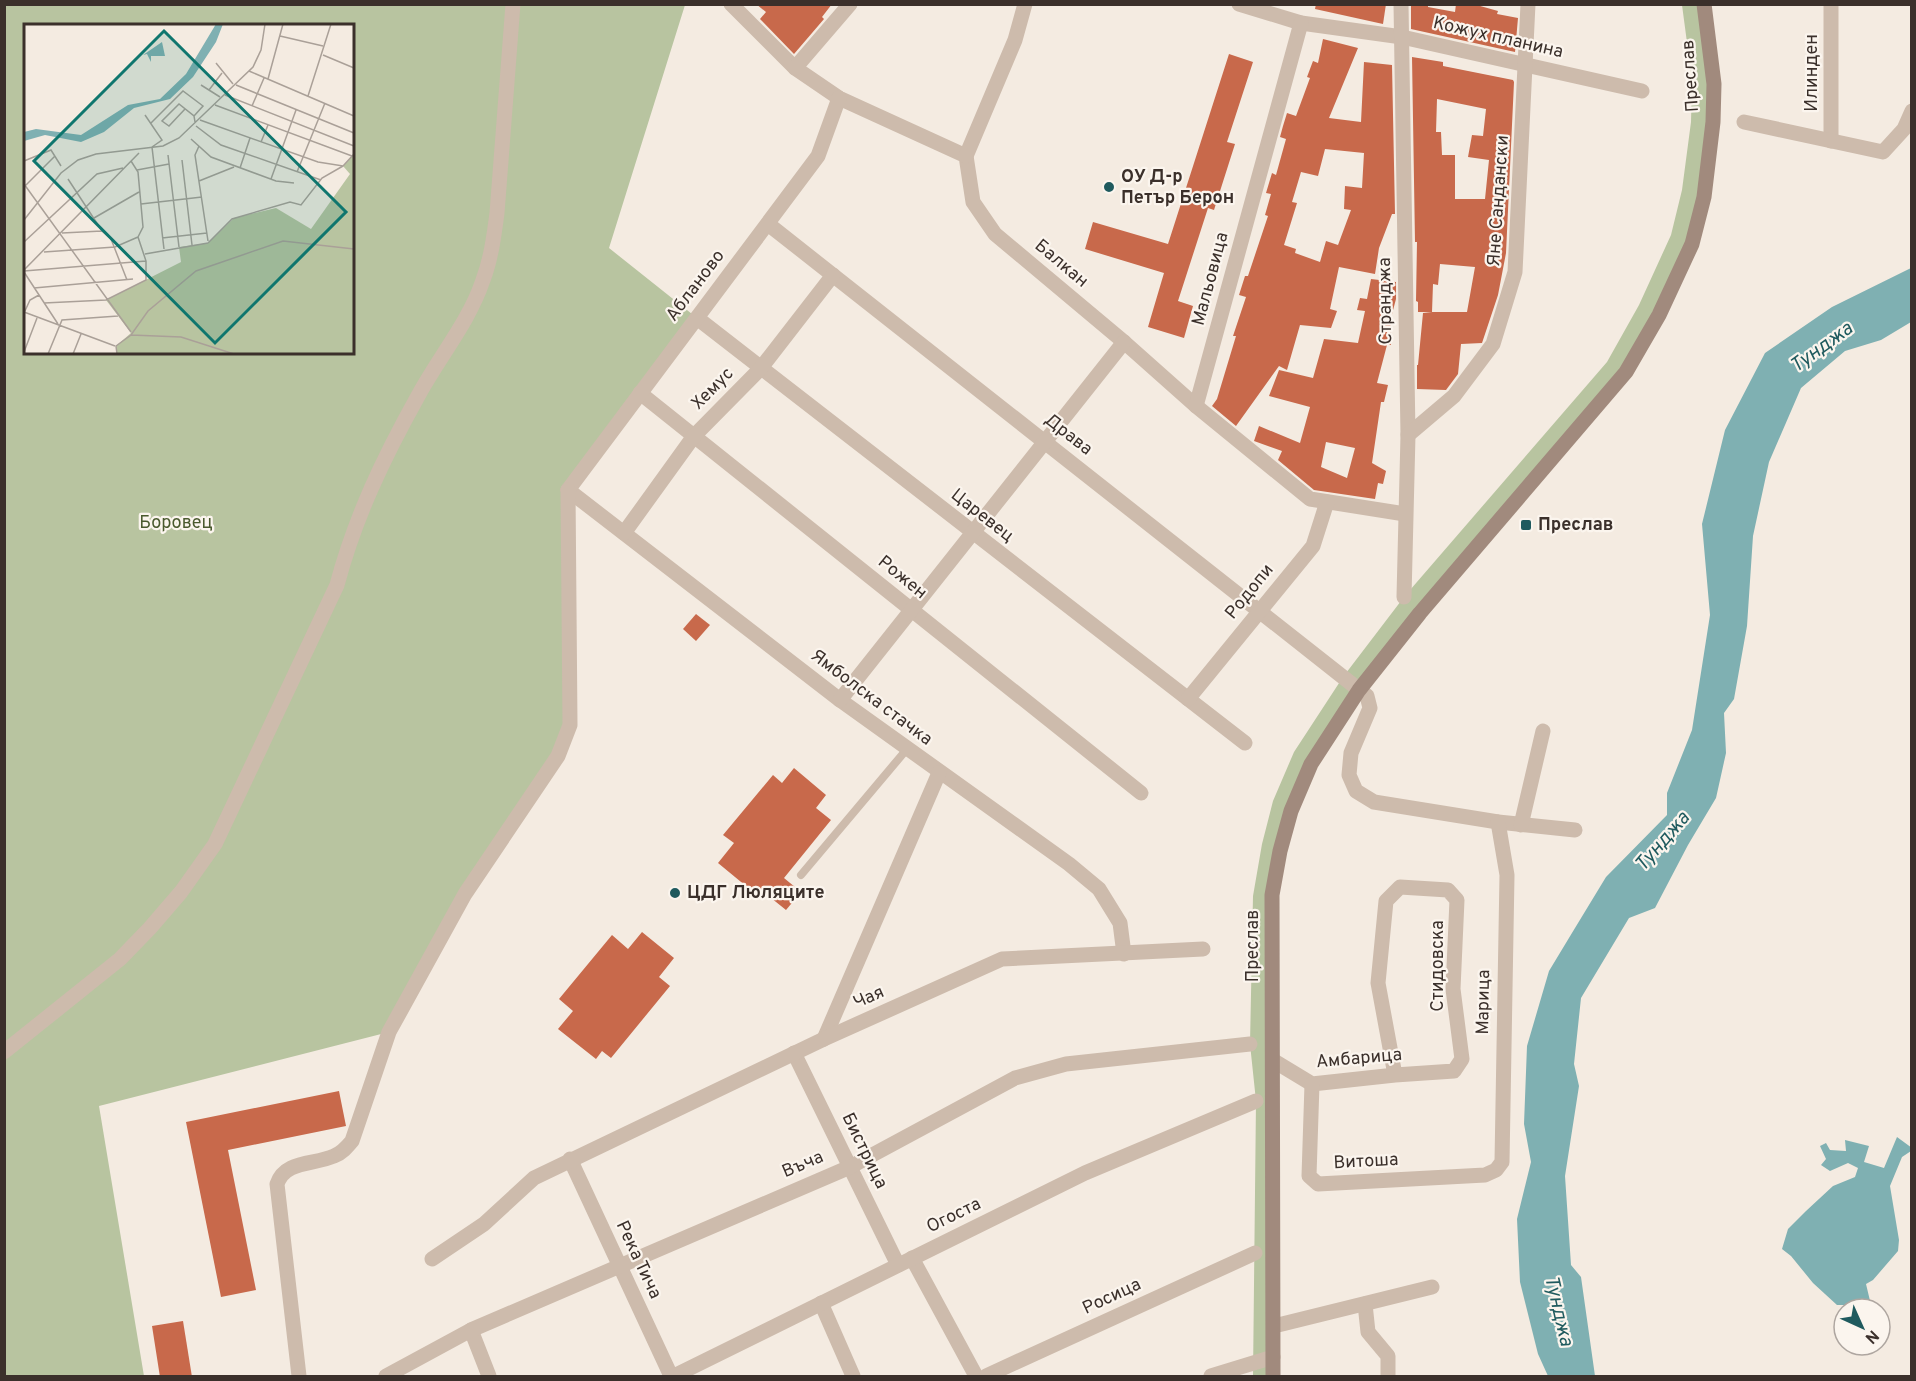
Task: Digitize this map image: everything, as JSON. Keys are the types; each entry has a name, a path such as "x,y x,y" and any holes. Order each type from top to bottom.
{"main road":[{"name":"Преслав","path":"1273,1377 1272,895 1280,851 1292,811 1311,764 1359,690 1420,613 1626,372 1659,315 1692,244 1704,197 1713,122 1714,84 1704,4"}],"street":[{"path":"4,1052 120,959 158,919 215,844 337,585 346,549 386,453 470,312 483,280 492,246 497,213 513,4"},
{"path":"731,4 795,68 839,98 966,156 1015,40 1025,4"},
{"path":"795,68 850,4"},
{"name":"Кожух планина","path":"1239,4 1300,22 1402,37 1642,91"},
{"name":"Странджа","path":"1401,4 1408,435 1404,597"},
{"name":"Яне Сандански","path":"1408,435 1454,396 1493,344 1515,272 1527,65 1528,4"},
{"name":"Илинден","path":"1831,4 1831,141"},
{"name":"Мальовица","path":"1196,406 1300,22"},
{"name":"Абланово","path":"568,490 818,156 839,98"},
{"path":"1744,122 1883,152 1904,129 1911,111"},
{"name":"Балкан","path":"966,156 973,202 995,234 1124,342 1196,406 1310,499 1405,514"},
{"name":"Драва","path":"768,224 1359,690"},
{"name":"Хемус","path":"624,533 694,436 761,368 833,275"},
{"name":"Царевец","path":"697,318 1245,744"},
{"path":"840,700 1124,342"},
{"name":"Рожен","path":"640,393 1141,793"},
{"path":"299,1377 276,1184 286,1169 333,1156 345,1150 352,1141 388,1032 465,894 558,756 565,741 570,725 568,490"},
{"name":"Ямболска стачка","path":"568,490 840,700 1069,864 1099,890 1120,923 1124,954"},
{"name":"Родопи","path":"1188,699 1313,546 1327,502"},
{"path":"1359,690 1367,696 1370,708 1351,753 1349,775 1356,791 1374,801 1498,822 1575,830"},
{"path":"1521,825 1543,731"},
{"path":"824,1039 939,773"},
{"name":"Марица","path":"1485,1175 1496,1170 1502,1162 1507,875 1498,822"},
{"name":"Стидовска","path":"1395,1075 1378,983 1386,901 1400,887 1448,890 1457,900 1453,989 1462,1059 1454,1071"},
{"name":"Чая","path":"432,1259 484,1224 534,1178 570,1159 824,1039 1002,959 1203,950"},
{"name":"Въча","path":"386,1377 471,1330 850,1167 1015,1078 1066,1064 1250,1044"},
{"name":"Бистрица","path":"794,1053 898,1265"},
{"name":"Амбарица","path":"1274,1060 1312,1084 1454,1071"},
{"name":"Витоша","path":"1312,1084 1309,1176 1318,1185 1485,1175"},
{"name":"Огоста","path":"672,1377 1085,1173 1256,1101"},
{"name":"Река Тича","path":"570,1159 672,1377"},
{"name":"Росица","path":"986,1377 1004,1373 1255,1253"},
{"path":"912,1258 976,1377"},
{"path":"1274,1326 1432,1287"},
{"path":"821,1303 853,1377"},
{"path":"1365,1304 1368,1332 1388,1356 1388,1377"},
{"path":"471,1330 489,1377"},
{"path":"1211,1377 1274,1358"}],"lane":[{"path":"801,875 907,749"}],"green space":[{"name":"Боровец","path":"5,5 685,5 609,248 697,318 568,490 570,725 389,1032 99,1106 144,1376 5,1376"},
{"path":"1682,5 1704,5 1714,84 1692,244 1626,372 1420,613 1311,764 1272,895 1273,1376 1253,1376 1256,1101 1250,1044 1253,896 1262,844 1273,801 1294,752 1343,677 1404,597 1607,362 1639,305 1671,235 1682,190 1691,122 1692,80"}],"water":[{"name":"Тунджа","path":"1911,268 1911,322 1881,340 1845,351 1801,388 1769,462 1753,536 1747,626 1734,699 1724,713 1726,753 1716,798 1655,908 1629,918 1581,998 1574,1064 1579,1086 1565,1176 1571,1265 1581,1277 1595,1376 1548,1376 1538,1354 1520,1282 1517,1219 1531,1162 1524,1124 1527,1046 1549,971 1575,928 1606,877 1667,815 1667,793 1692,730 1710,615 1702,524 1725,430 1765,353 1832,307"},
{"path":"1897,1137 1912,1148 1902,1157 1890,1186 1899,1240 1898,1251 1873,1280 1866,1284 1869,1297 1832,1297 1832,1300 1782,1249 1788,1229 1806,1211 1833,1186 1855,1177 1858,1168 1848,1163 1830,1171 1821,1165 1826,1159 1820,1146 1826,1143 1830,1150 1846,1151 1845,1140 1869,1146 1864,1162 1884,1168"}],"building":[{"path":"756,4 832,4 822,17 824,19 794,54 760,19 766,12"},
{"path":"1316,4 1386,4 1383,24 1315,9"},
{"path":"1411,4 1428,4 1428,7 1455,12 1456,4 1473,4 1498,11 1497,14 1518,18 1515,52 1411,29"},
{"path":"1323,39 1358,48 1329,118 1361,122 1364,62 1392,65 1395,214 1392,214 1379,248 1375,274 1339,267 1330,309 1337,311 1331,328 1300,325 1287,370 1279,366 1236,426 1212,406 1217,399 1236,336 1233,336 1246,297 1239,295 1245,276 1248,276 1268,216 1265,215 1271,194 1266,193 1272,173 1276,175 1286,139 1280,137 1287,113 1296,116 1310,78 1307,77 1313,61 1318,63","holes":["1325,149 1364,153 1362,188 1345,186 1344,209 1351,210 1338,245 1326,241 1320,262 1295,253 1296,249 1284,245 1297,203 1292,202 1301,172 1318,176"]},
{"path":"1229,54 1253,62 1227,142 1235,144 1214,210 1208,208 1178,301 1193,306 1184,338 1148,327 1164,273 1085,249 1093,222 1168,244"},
{"path":"1412,57 1443,62 1443,66 1513,80 1506,253 1498,295 1482,343 1461,344 1458,374 1446,390 1417,389 1417,365 1423,313 1432,312 1418,312 1416,301 1417,242 1415,242","holes":["1437,99 1486,109 1483,136 1472,135 1468,157 1489,160 1485,199 1455,199 1455,155 1442,155 1441,132 1436,132","1440,264 1475,267 1467,312 1432,312 1433,284 1438,285"]},
{"path":"1371,279 1396,282 1396,299 1392,314 1390,314 1391,345 1387,345 1377,383 1388,385 1384,402 1381,402 1372,463 1386,471 1383,484 1378,483 1375,499 1314,490 1278,460 1282,451 1254,441 1259,426 1300,443 1310,407 1269,396 1279,370 1313,378 1324,339 1358,343 1365,311 1357,310 1360,298 1367,299","holes":["1326,442 1355,448 1347,478 1321,467"]},
{"path":"696,614 710,625 696,641 683,629"},
{"path":"794,768 826,795 816,808 831,820 784,878 801,892 786,910 756,886 752,891 718,863 734,843 723,835 773,775 782,783"},
{"path":"642,932 674,958 659,977 670,986 611,1058 602,1051 596,1059 558,1029 573,1011 559,999 612,935 628,949"},
{"path":"339,1091 346,1126 228,1150 256,1290 221,1297 186,1122"},
{"path":"183,1321 192,1377 160,1377 152,1326"}],"place":[{"name":"ОУ Д-р Петър Берон","path":"1109,187"},
{"name":"Преслав","path":"1526,525"},
{"name":"ЦДГ Люляците","path":"675,893"}]}
